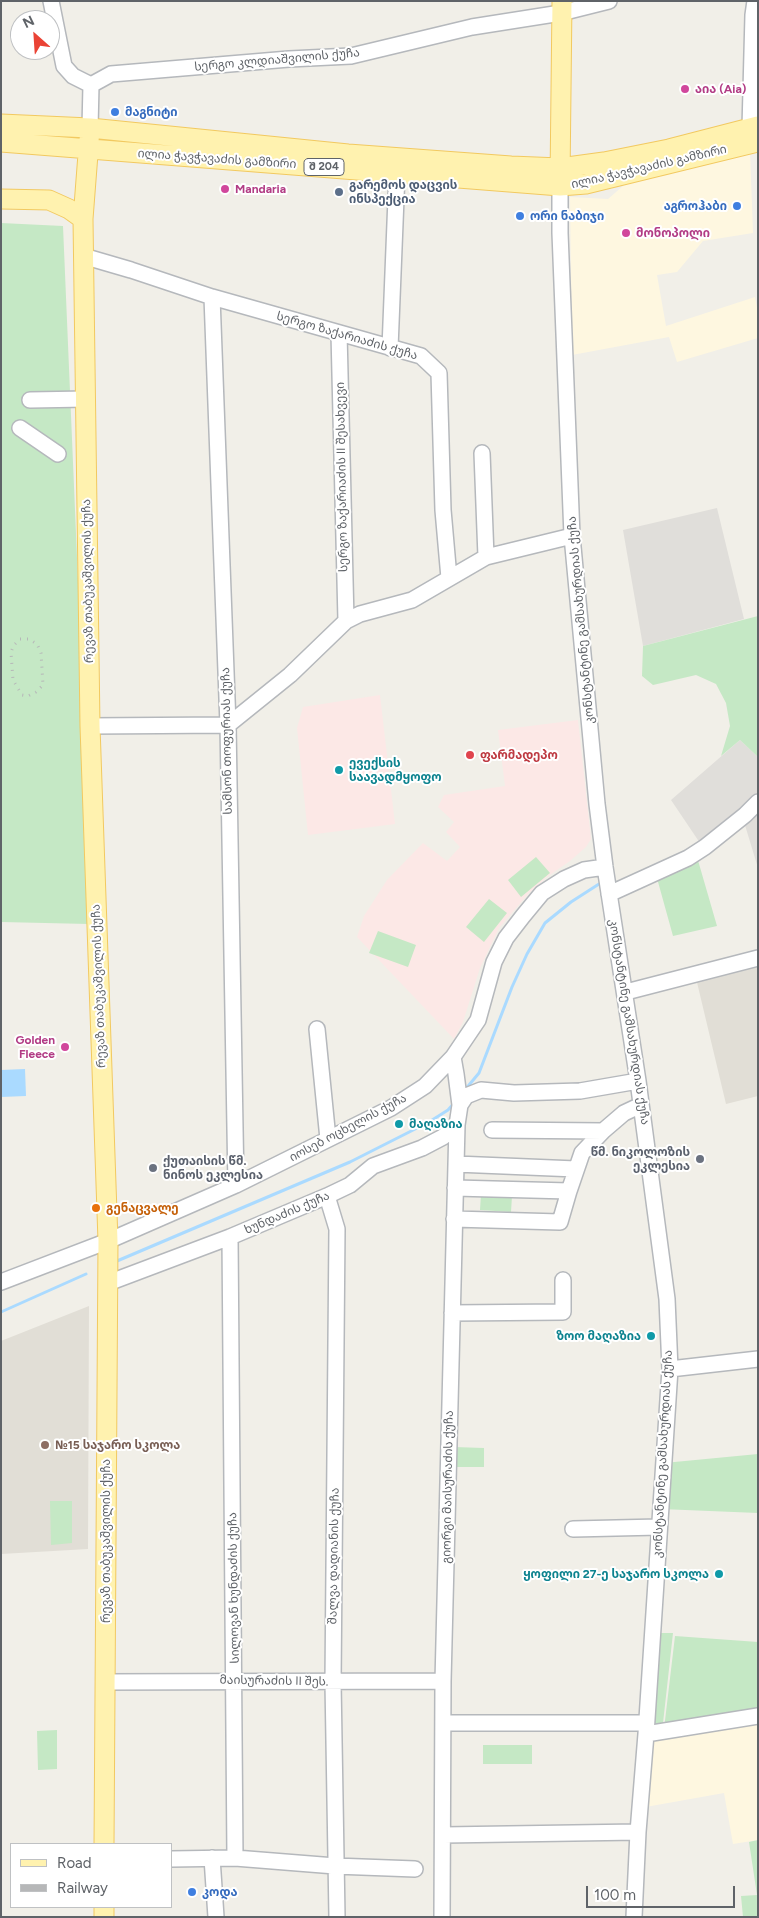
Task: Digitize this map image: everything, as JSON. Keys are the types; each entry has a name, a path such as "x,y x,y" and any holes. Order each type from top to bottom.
{"main road":[{"path":"560,186 562,7"},
{"name":"ილია ჭავჭავაძის გამზირი","path":"1,124 90,128 348,154 560,168 632,157 755,132"},
{"name":"რევაზ თაბუკაშვილის ქუჩა","path":"90,128 82,219 90,726 108,1241 104,1843"},
{"name":"ილია ჭავჭავაძის გამზირი","path":"1,142 560,186 586,184 755,132"},
{"path":"49,200 71,191 85,174"},
{"path":"1,199 49,200 69,209 82,219"}],"street":[{"path":"51,1 64,66 73,76 91,85 90,128"},
{"name":"სერგო კლდიაშვილის ქუჩა","path":"91,85 111,74 290,59 352,56 562,7 609,1"},
{"path":"755,1 753,15 755,132"},
{"path":"390,348 398,173"},
{"name":"კონსტანტინე გამსახურდიას ქუჩა","path":"560,186 560,233 572,536 605,867 626,992 668,1298 670,1369 638,1832 634,1917"},
{"name":"სერგო ზაქარიაძის ქუჩა","path":"83,256 212,297 421,356 439,373 443,510 449,578"},
{"name":"სამსონ თოფურიას ქუჩა","path":"212,297 228,725 236,1186"},
{"name":"სერგო ზაქარიაძის II შესახვევი","path":"339,333 346,622"},
{"path":"30,400 86,400"},
{"path":"20,428 58,454"},
{"path":"482,453 486,557"},
{"path":"90,726 228,725 290,675 346,622 360,614 412,600 486,557 572,536"},
{"path":"609,894 688,858 745,815 758,802"},
{"name":"იოსებ ოცხელის ქუჩა","path":"1,1282 108,1241 236,1186 391,1108 425,1086 453,1058 478,1020 494,962 506,938 522,916 542,893 564,879 584,870 605,867"},
{"path":"626,992 758,958"},
{"path":"317,1029 328,1139"},
{"name":"გიორგი მაისურაძის ქუჩა","path":"442,1917 444,1835 443,1680 454,1219 457,1125 460,1105 453,1058"},
{"path":"460,1105 466,1096 481,1090 514,1093 580,1091 638,1081"},
{"path":"454,1219 560,1222 582,1153 602,1131 624,1113 641,1105"},
{"name":"ხუნდაძის ქუჩა","path":"108,1284 230,1237 327,1196 350,1185 373,1166 422,1148 443,1137 457,1125"},
{"path":"492,1130 602,1131"},
{"path":"456,1164 576,1169"},
{"path":"455,1188 569,1191"},
{"name":"შალვა დადიანის ქუჩა","path":"327,1196 337,1229 333,1682 337,1917"},
{"name":"სილოვან ხუნდაძის ქუჩა","path":"230,1237 235,1858"},
{"path":"452,1313 563,1312 563,1280"},
{"path":"670,1369 758,1359"},
{"path":"573,1529 659,1527"},
{"name":"მაისურაძის II შეს.","path":"105,1682 443,1680"},
{"path":"443,1722 646,1728 758,1716"},
{"path":"444,1835 638,1832"},
{"path":"212,1858 216,1917"},
{"path":"172,1859 235,1858 335,1866 415,1869"}],"shaded area":[{"path":"750,151 753,233 703,241 677,272 657,275 666,326 755,297 758,313 758,338 677,362 669,337 572,355 570,197 608,199 631,179"},
{"path":"717,508 744,619 643,646 623,530"},
{"path":"380,695 395,824 308,835 297,728 303,707"},
{"path":"578,720 591,839 586,847 570,861 547,877 529,893 499,928 480,968 463,1022 454,1039 357,937 364,916 387,880 423,843 447,861 460,847 446,832 454,822 438,807 444,795 505,786 498,730"},
{"path":"740,740 758,757 758,868 741,812 702,846 671,800"},
{"path":"758,958 758,1096 726,1104 695,974"},
{"name":"№15 საჯარო სკოლა","path":"89,1306 88,1549 1,1554 1,1341"},
{"path":"758,1716 758,1840 733,1844 724,1793 640,1808 646,1734"}],"green space":[{"path":"1,223 63,226 84,723 89,924 1,922"},
{"path":"758,616 758,757 740,740 721,756 730,726 726,703 716,684 696,675 653,685 642,676 643,646"},
{"path":"695,850 717,926 673,936 655,871"},
{"path":"536,857 550,873 521,897 508,880"},
{"path":"489,899 507,913 484,942 466,927"},
{"path":"378,931 416,945 408,967 369,953"},
{"path":"481,1194 512,1196 511,1212 480,1210"},
{"path":"454,1447 484,1448 484,1467 454,1467"},
{"path":"758,1454 758,1513 661,1509 664,1463"},
{"path":"50,1501 72,1501 72,1543 51,1545"},
{"path":"652,1633 673,1633 662,1732 646,1723"},
{"path":"675,1636 758,1642 758,1714 664,1729"},
{"path":"57,1730 57,1769 38,1770 37,1731"},
{"path":"483,1745 532,1745 532,1764 483,1764"},
{"path":"758,1840 758,1917 743,1917 741,1896 757,1895 749,1842"}],"water":[{"path":"25,1069 26,1096 1,1097 1,1070"}],"waterway":[{"path":"464,1091 479,1073 512,987 527,954 545,923 571,902 599,884"},
{"path":"117,1261 350,1162 429,1122 448,1110 455,1102"},
{"path":"1,1312 86,1274"}],"railway":[{"path":"20,639 29,639 37,644 41,653 43,685 36,692 28,696 22,695 13,680 11,652 14,645 20,639"}],"place":[{"name":"აია (Aia)","path":"685,89"},
{"name":"მაგნიტი","path":"115,112"},
{"name":"Mandaria","path":"225,189"},
{"name":"გარემოს დაცვის ინსპექცია","path":"339,192"},
{"name":"აგროჰაბი","path":"737,206"},
{"name":"ორი ნაბიჯი","path":"520,216"},
{"name":"მონოპოლი","path":"626,233"},
{"name":"ფარმადეპო","path":"470,755"},
{"name":"ევექსის საავადმყოფო","path":"339,770"},
{"name":"Golden Fleece","path":"65,1047"},
{"name":"მაღაზია","path":"399,1124"},
{"name":"წმ. ნიკოლოზის ეკლესია","path":"700,1159"},
{"name":"ქუთაისის წმ. ნინოს ეკლესია","path":"153,1168"},
{"name":"გენაცვალე","path":"96,1208"},
{"name":"ზოო მაღაზია","path":"651,1336"},
{"name":"№15 საჯარო სკოლა","path":"45,1445"},
{"name":"ყოფილი 27-ე საჯარო სკოლა","path":"719,1574"},
{"name":"კოდა","path":"192,1892"}]}
